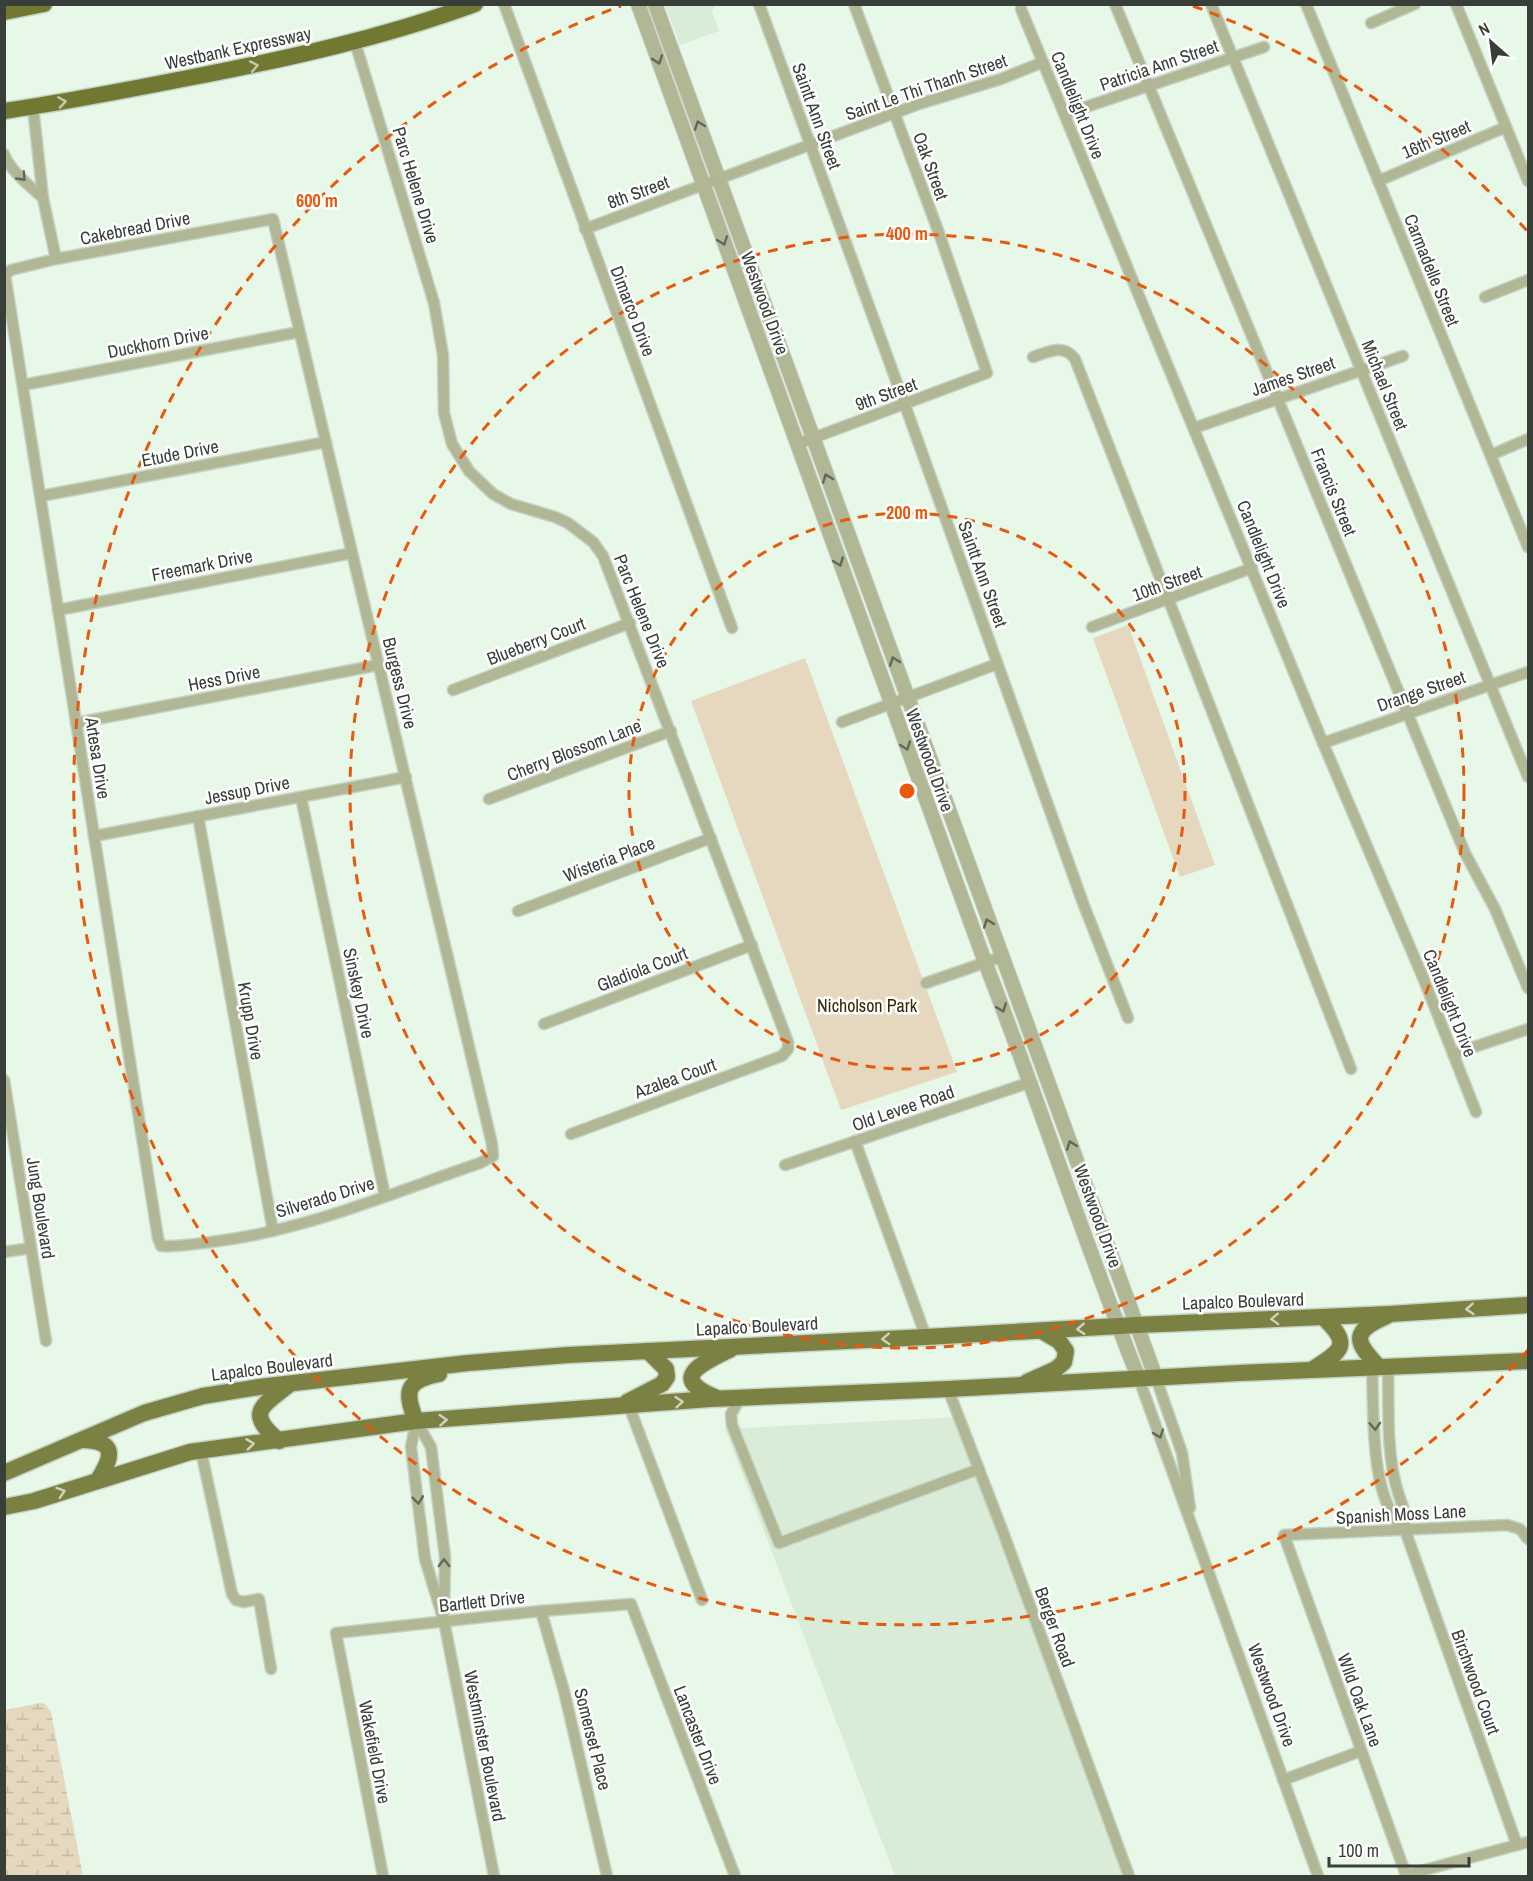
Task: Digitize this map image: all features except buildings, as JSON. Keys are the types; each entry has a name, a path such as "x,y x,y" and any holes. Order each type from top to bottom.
{"highway":[{"path":"4,12 44,4"},
{"name":"Westbank Expressway","path":"4,111 259,65 355,42 475,4"}],"main road":[{"name":"Lapalco Boulevard","path":"4,1473 144,1413 203,1396 291,1383 468,1363 568,1355 1390,1314 1528,1305"},
{"path":"1379,1367 1363,1350 1360,1338 1363,1330 1371,1323 1390,1314"},
{"path":"1312,1370 1337,1354 1341,1342 1338,1331 1323,1317"},
{"path":"1018,1386 1056,1369 1064,1362 1066,1351 1059,1341 1041,1331"},
{"path":"720,1399 694,1386 691,1379 693,1371 699,1364 737,1346"},
{"path":"624,1406 662,1384 668,1377 666,1369 648,1351"},
{"path":"416,1421 408,1395 412,1387 420,1380 426,1376 504,1361"},
{"path":"4,1507 34,1501 180,1455 416,1421 741,1397 1528,1361"},
{"path":"279,1440 265,1428 260,1420 261,1408 291,1383"},
{"path":"82,1440 95,1440 103,1443 110,1453 109,1463 98,1480"}],"street":[{"name":"Dimarco Drive","path":"504,4 732,628"},
{"name":"Westwood Drive","path":"638,4 1118,1327 1147,1379 1182,1453 1192,1527"},
{"name":"Westwood Drive","path":"655,4 1000,957 1137,1325 1147,1379 1192,1527 1318,1876"},
{"name":"Saintt Ann Street","path":"759,4 906,405 1083,903 1128,1018"},
{"name":"Oak Street","path":"854,4 944,248 987,373"},
{"name":"Francis Street","path":"1115,4 1465,854 1496,909 1528,988"},
{"name":"Michael Street","path":"1211,4 1528,777"},
{"name":"Carmadelle Street","path":"1306,4 1528,547"},
{"path":"1371,23 1415,4"},
{"path":"1456,4 1528,181"},
{"name":"Candlelight Drive","path":"1021,9 1476,1112"},
{"name":"Parc Helene Drive","path":"355,42 434,303 443,355 444,413 452,444 469,471 493,494 528,510 555,517 580,531 593,542 609,568 752,945 788,1042 788,1049"},
{"name":"Patricia Ann Street","path":"1065,114 1264,47"},
{"name":"Saint Le Thi Thanh Street","path":"719,180 894,114 1001,79 1043,62"},
{"path":"33,106 43,198 56,259"},
{"name":"16th Street","path":"1378,181 1506,127"},
{"path":"4,154 18,174 43,198"},
{"name":"8th Street","path":"585,229 719,180"},
{"name":"Cakebread Drive","path":"5,275 11,270 56,259 273,219"},
{"name":"Burgess Drive","path":"273,219 406,777 493,1156"},
{"name":"Artesa Drive","path":"5,275 161,1246"},
{"path":"1485,297 1528,280"},
{"name":"Duckhorn Drive","path":"23,385 299,332"},
{"path":"1033,357 1059,349 1069,352 1075,359 1351,1070"},
{"name":"James Street","path":"1194,428 1403,356"},
{"name":"9th Street","path":"797,444 987,373"},
{"path":"1491,455 1528,439"},
{"name":"Etude Drive","path":"40,496 326,442"},
{"name":"Freemark Drive","path":"58,610 352,553"},
{"name":"10th Street","path":"1092,627 1168,601 1252,568"},
{"name":"Blueberry Court","path":"453,690 630,623"},
{"path":"842,722 997,664"},
{"name":"Hess Drive","path":"76,723 378,665"},
{"name":"Drange Street","path":"1323,743 1528,672"},
{"name":"Cherry Blossom Lane","path":"489,799 671,731"},
{"name":"Jessup Drive","path":"94,836 406,777"},
{"name":"Sinskey Drive","path":"301,797 385,1196"},
{"name":"Krupp Drive","path":"198,816 273,1231"},
{"name":"Wisteria Place","path":"518,911 711,838"},
{"name":"Gladiola Court","path":"544,1024 752,945"},
{"path":"926,983 1000,957"},
{"path":"1453,1054 1528,1029"},
{"name":"Azalea Court","path":"571,1134 782,1056 788,1049"},
{"name":"Jung Boulevard","path":"4,1080 46,1341"},
{"name":"Old Levee Road","path":"786,1165 1031,1082"},
{"path":"855,1141 926,1338"},
{"name":"Silverado Drive","path":"161,1246 173,1247 231,1240 273,1231 385,1196 480,1163 493,1156"},
{"path":"4,1252 31,1248"},
{"path":"1379,1367 1377,1466 1380,1483 1392,1517 1405,1530"},
{"path":"1379,1367 1392,1464 1406,1516 1405,1530"},
{"name":"Berger Road","path":"948,1389 1129,1876"},
{"path":"741,1397 731,1414 732,1425 779,1543 979,1469"},
{"path":"624,1406 702,1600"},
{"name":"Westminster Boulevard","path":"416,1421 431,1447 445,1557 444,1621"},
{"name":"Westminster Boulevard","path":"416,1421 411,1447 425,1559 444,1621 494,1876"},
{"path":"201,1451 232,1594 236,1600 243,1602 260,1599 271,1669"},
{"name":"Spanish Moss Lane","path":"1284,1535 1507,1526 1520,1528 1528,1539"},
{"name":"Birchwood Court","path":"1405,1530 1517,1845"},
{"name":"WIld Oak Lane","path":"1284,1535 1406,1875"},
{"name":"Bartlett Drive","path":"336,1633 541,1611 631,1604"},
{"name":"Lancaster Drive","path":"631,1604 735,1876"},
{"name":"Somerset Place","path":"541,1611 564,1691 607,1876"},
{"name":"Wakefield Drive","path":"336,1633 383,1876"},
{"path":"1283,1780 1361,1751"},
{"path":"1406,1875 1528,1842"}],"shaded area":[{"path":"665,5 715,5 712,12 719,31 680,45"},
{"path":"959,1417 1135,1876 895,1876 725,1429"}],"green space":[{"path":"1128,625 1215,865 1180,877 1093,638"},
{"name":"Nicholson Park","path":"805,658 957,1072 841,1110 691,701"},
{"path":"45,1704 51,1712 83,1876 5,1876 5,1710"}]}
